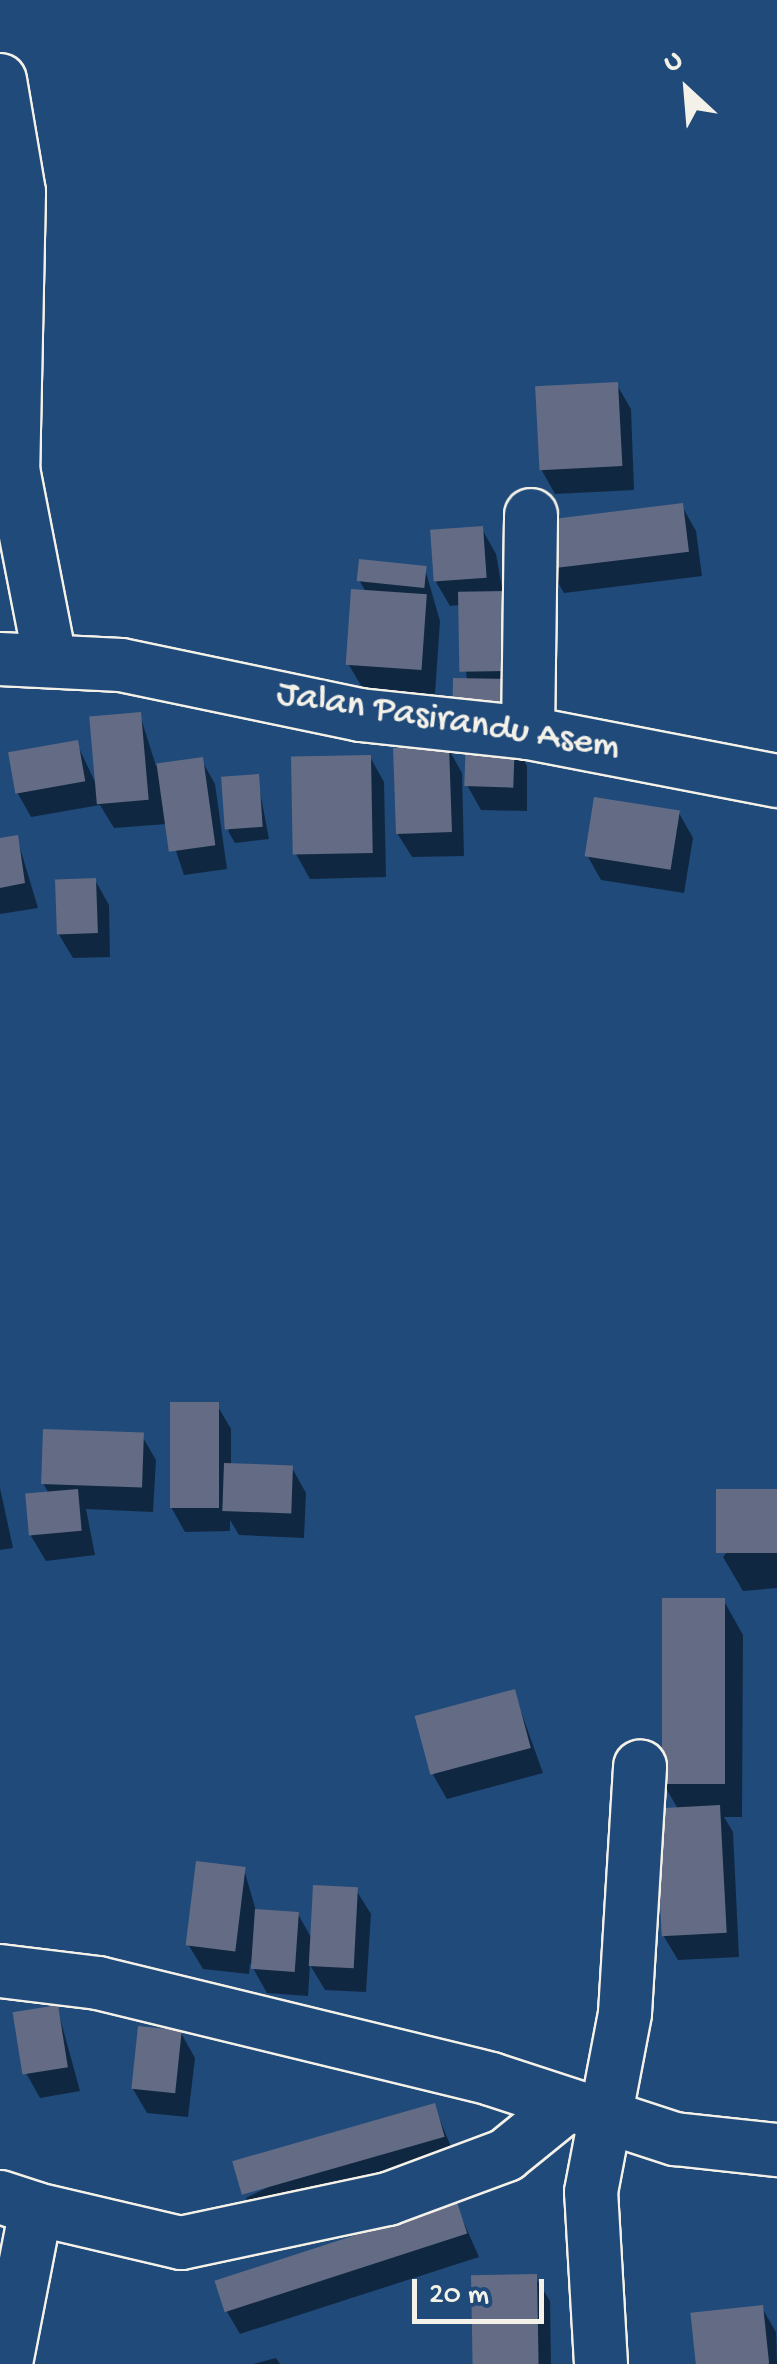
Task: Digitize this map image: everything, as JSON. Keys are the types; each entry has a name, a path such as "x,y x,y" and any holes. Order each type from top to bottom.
{"street":[{"path":"0,80 19,192 14,482 25,657"},
{"path":"528,733 531,515"},
{"name":"Jalan Pasirandu Asem","path":"25,657 360,716 528,733 777,781"},
{"path":"601,2364 588,2114 640,1766"},
{"path":"0,1970 152,1994 491,2078 588,2114 777,2150"},
{"path":"6,2364 18,2203 182,2243 388,2199 506,2154 588,2114"}],"building":[{"path":"618,382 622,466 540,470 535,386"},
{"path":"683,503 689,552 547,569 541,520"},
{"path":"483,526 487,578 434,582 430,530"},
{"path":"359,559 427,566 424,588 357,581"},
{"path":"351,589 427,594 422,670 346,665"},
{"path":"506,591 507,671 459,672 458,592"},
{"path":"453,678 517,679 516,712 452,711"},
{"path":"141,712 149,800 97,804 89,717"},
{"path":"466,737 515,739 513,788 464,786"},
{"path":"78,740 85,781 15,794 8,752"},
{"path":"449,746 452,832 396,834 393,748"},
{"path":"371,755 373,853 293,854 291,756"},
{"path":"203,757 215,845 169,852 156,764"},
{"path":"259,774 263,827 225,830 221,777"},
{"path":"594,797 680,811 671,870 585,856"},
{"path":"18,835 25,883 0,888 0,838"},
{"path":"96,878 98,933 57,934 55,879"},
{"path":"170,1402 219,1402 219,1508 170,1508"},
{"path":"43,1429 144,1433 142,1487 41,1484"},
{"path":"224,1463 293,1465 291,1513 222,1511"},
{"path":"78,1489 82,1531 29,1535 25,1494"},
{"path":"716,1489 777,1489 777,1553 716,1553"},
{"path":"662,1598 725,1598 725,1784 662,1784"},
{"path":"515,1689 531,1748 430,1775 415,1716"},
{"path":"720,1805 727,1933 662,1936 655,1808"},
{"path":"196,1861 246,1867 235,1951 186,1945"},
{"path":"313,1885 358,1887 354,1968 309,1966"},
{"path":"255,1909 299,1912 295,1972 251,1969"},
{"path":"58,2005 68,2067 22,2074 13,2012"},
{"path":"138,2026 182,2031 175,2093 131,2089"},
{"path":"435,2103 445,2137 242,2195 232,2161"},
{"path":"457,2202 467,2233 225,2312 214,2281"},
{"path":"537,2274 539,2364 473,2364 471,2275"},
{"path":"763,2305 769,2364 696,2364 690,2313"}]}
